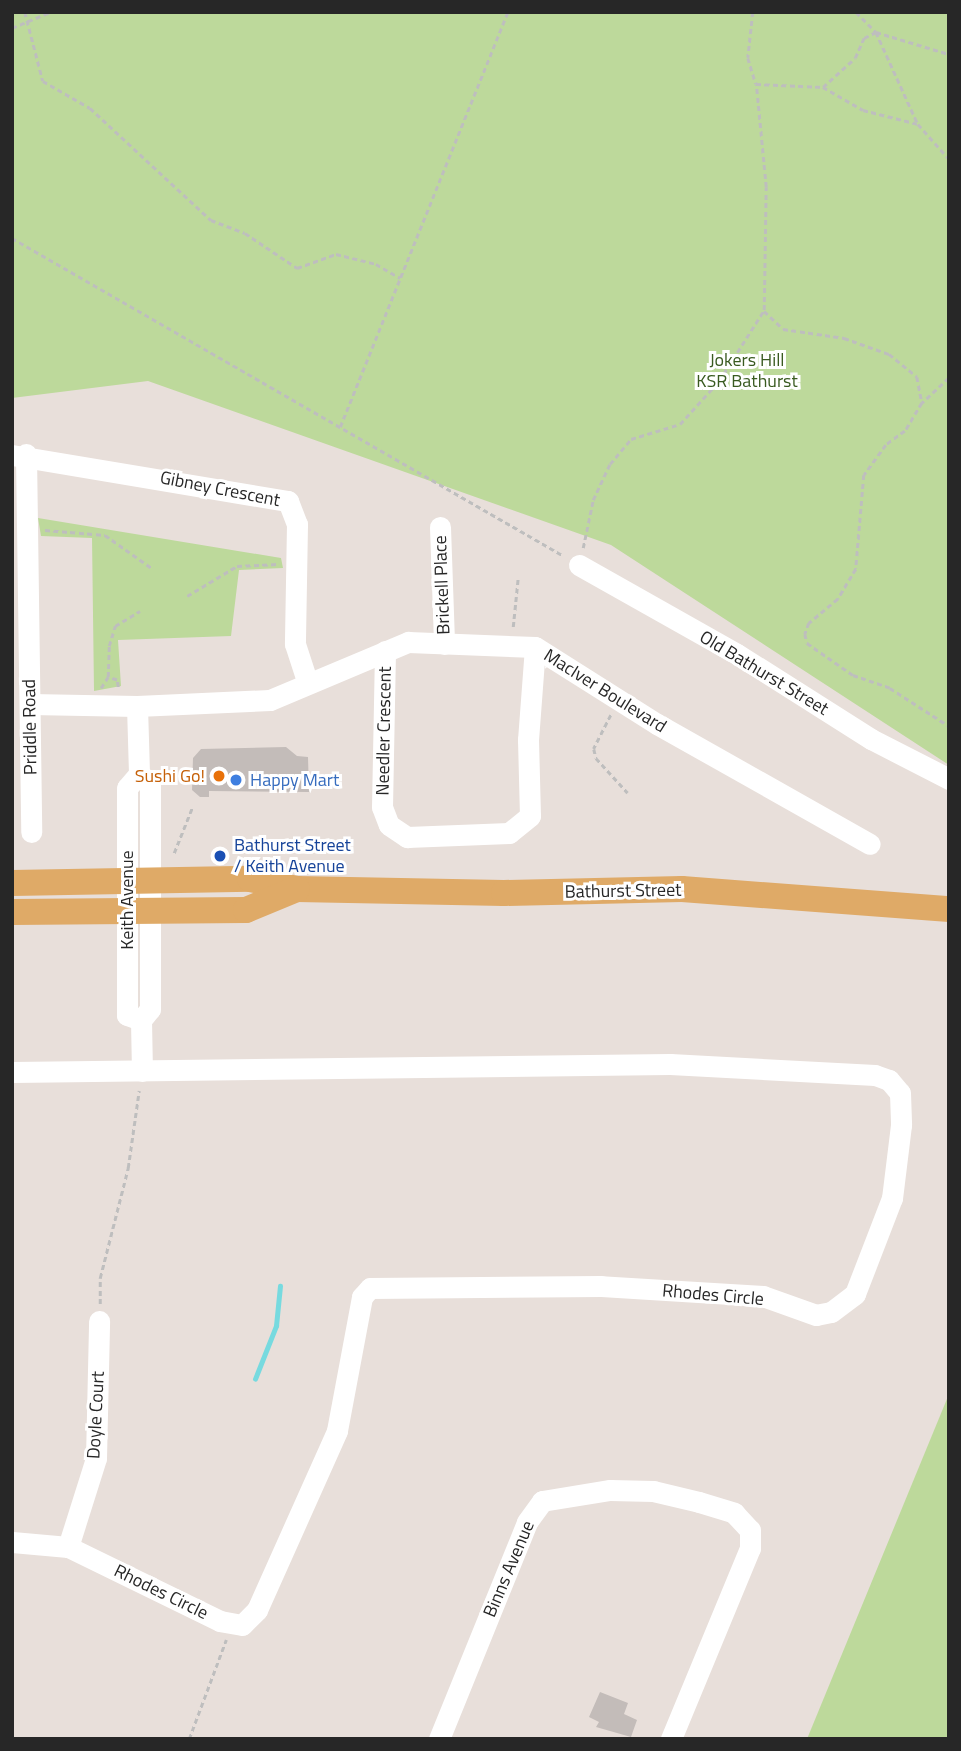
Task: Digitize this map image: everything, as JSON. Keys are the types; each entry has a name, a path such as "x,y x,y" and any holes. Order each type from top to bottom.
{"main road":[{"name":"Bathurst Street","path":"12,883 250,879 297,889 505,893 682,889 949,908"},
{"name":"Bathurst Street","path":"12,912 246,910 297,889"}],"street":[{"name":"Priddle Road","path":"19,455 27,529 20,662 30,704 31,832"},
{"name":"Gibney Crescent","path":"19,455 288,501 297,524 295,644 307,681"},
{"name":"Brickell Place","path":"440,527 444,644"},
{"name":"Old Bathurst Street","path":"579,565 737,654 871,739 949,779"},
{"name":"MacIver Boulevard","path":"30,704 127,706 270,700 307,681 408,642 535,647 619,700 870,844"},
{"name":"Needler Crescent","path":"385,651 382,807 389,825 407,837 509,833 530,816 528,740 535,647"},
{"name":"Keith Avenue","path":"127,706 139,774 150,783 138,882 150,1009 141,1020 140,1081"},
{"name":"Rhodes Circle","path":"12,1542 68,1547 220,1621 242,1625 257,1610 337,1431 362,1297 370,1287 615,1287 763,1296 816,1315 831,1312 855,1294 892,1198 899,1160 900,1093 889,1080 875,1075 670,1064 140,1081"},
{"path":"12,1072 140,1081"},
{"name":"Doyle Court","path":"68,1547 96,1458 99,1321"},
{"name":"Binns Avenue","path":"439,1739 527,1522 542,1501 610,1490 653,1491 699,1502 734,1513 750,1530 750,1548 671,1739"}],"path":[{"path":"25,12 43,82 90,108 211,220 245,233 297,268 336,254 376,264 400,278"},
{"path":"12,28 50,12"},
{"path":"340,427 508,12"},
{"path":"12,238 579,565 593,500 610,464 631,439 680,424 719,381 764,310 766,187 756,84 748,58 752,12"},
{"path":"856,12 876,32 918,124 949,159"},
{"path":"823,87 855,58 864,38 876,32 949,54"},
{"path":"756,84 823,87 863,110 918,124"},
{"path":"764,310 783,329 844,338 890,354 917,377 922,403"},
{"path":"949,378 922,403 905,431 886,445 864,475 856,569 838,599 809,623 805,634 807,643 853,674 890,688 949,726"},
{"path":"27,529 84,530 105,535 153,569"},
{"path":"187,596 237,566 296,562"},
{"path":"511,646 519,578"},
{"path":"127,706 117,680 108,677 109,646 115,626 140,611"},
{"path":"619,700 594,749 596,758 628,793"},
{"path":"174,853 192,808"},
{"path":"99,1321 100,1278 128,1168 140,1081"},
{"path":"189,1739 233,1623"}],"green space":[{"name":"Jokers Hill KSR Bathurst","path":"12,12 949,12 949,765 611,545 148,381 12,398"},
{"path":"38,518 281,558 283,568 239,570 231,636 118,640 121,686 94,691 92,538 41,536"},
{"path":"949,1394 949,1739 807,1739"}],"building":[{"path":"286,747 297,756 308,757 309,792 209,791 209,797 200,797 192,790 193,758 201,749"},
{"path":"600,1692 628,1703 624,1714 637,1720 631,1737 596,1727 599,1722 589,1717"}],"waterway":[{"path":"255,1379 276,1326 280,1286"}],"place":[{"name":"Sushi Go!","path":"219,776"},
{"name":"Happy Mart","path":"236,780"},
{"name":"Bathurst Street / Keith Avenue","path":"220,856"}]}
